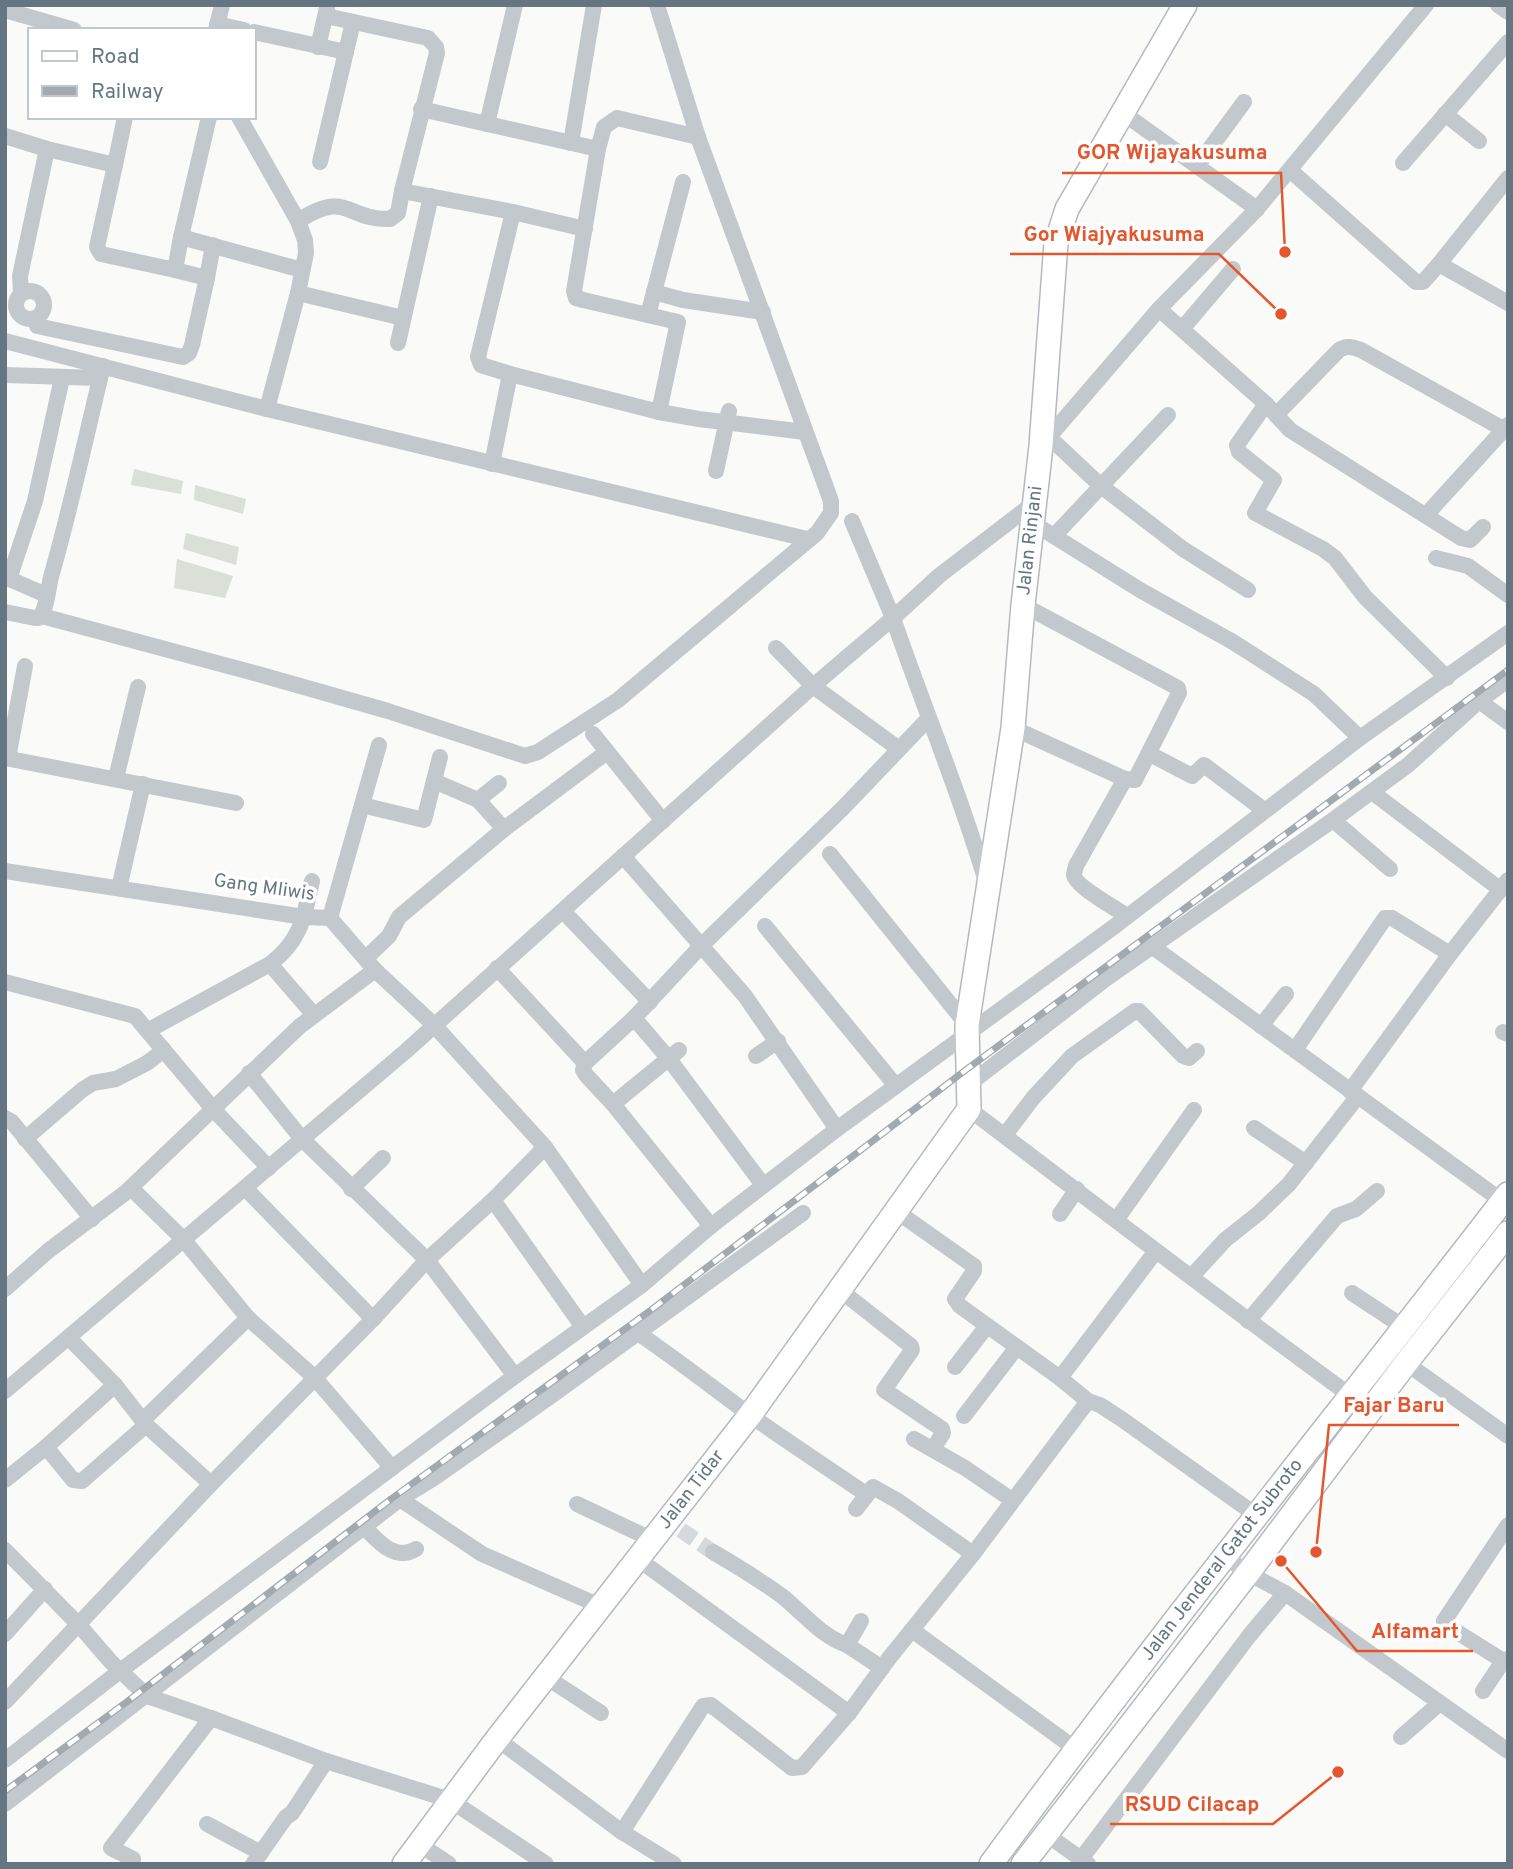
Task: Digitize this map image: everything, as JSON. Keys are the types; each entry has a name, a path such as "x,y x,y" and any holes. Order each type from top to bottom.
{"street":[{"path":"217,27 222,5"},
{"path":"487,124 515,5"},
{"path":"571,143 594,5"},
{"path":"5,612 35,618 42,616 144,642 349,700 525,756 538,752 618,700 825,524 831,513 831,501 821,470 698,137 657,5"},
{"name":"Jalan Rinjani","path":"969,1109 967,1029 1013,728 1023,605 1045,442 1055,243 1067,209 1185,5"},
{"path":"1248,590 1183,549 1045,442 1159,309 1291,171 1426,5"},
{"path":"1499,5 1508,12"},
{"path":"5,10 67,28"},
{"path":"298,222 324,207 336,205 370,216 390,219 398,213 421,109 437,53 433,42 428,38 353,22 327,11 318,47"},
{"path":"320,162 353,22"},
{"path":"256,32 346,52"},
{"path":"1403,163 1508,42"},
{"path":"1197,166 1244,102"},
{"path":"421,109 598,149"},
{"path":"1122,113 1257,209"},
{"path":"1445,114 1479,141"},
{"path":"678,322 576,298 574,286 604,127 617,118 698,137"},
{"path":"125,119 98,244 99,252 207,278"},
{"path":"175,270 209,119"},
{"path":"240,119 298,222 305,240 298,293 267,409"},
{"path":"5,136 114,165"},
{"path":"47,149 20,276 21,293 15,305 21,316 35,322 183,358 192,345 213,245"},
{"path":"1291,171 1416,282 1423,282 1508,178"},
{"path":"648,315 683,181"},
{"path":"402,191 585,229"},
{"path":"398,343 431,196"},
{"path":"513,212 478,358 481,365 659,412 728,417 805,432"},
{"path":"181,237 302,271"},
{"path":"1438,264 1508,303"},
{"path":"1182,329 1233,269"},
{"path":"21,293 33,290 43,298 44,311 35,322 36,349"},
{"path":"654,292 683,300 763,312"},
{"path":"298,293 403,318"},
{"path":"659,412 683,300"},
{"path":"1159,309 1290,430 1461,538 1470,541 1483,527"},
{"path":"5,341 101,372 267,409 807,540"},
{"path":"1426,515 1506,428 1361,350 1344,346 1271,410 1237,445 1239,452 1274,480 1255,513 1335,558 1365,597 1447,678"},
{"path":"5,375 62,377 101,372"},
{"path":"42,616 75,492 101,372"},
{"path":"492,464 510,374"},
{"path":"46,594 7,578 35,501 62,377"},
{"path":"1054,536 1168,415"},
{"path":"716,471 728,417"},
{"path":"5,1391 406,1051 433,1024 940,575 1034,513 1054,536 1140,590 1233,642 1314,694 1360,738"},
{"path":"852,521 893,618 968,823 988,891"},
{"path":"1436,558 1468,566 1508,595"},
{"path":"1013,728 1125,779 1135,780 1179,693 1178,688 1023,605"},
{"path":"5,1760 515,1376 642,1285 710,1226 967,1029 1127,916 1360,738 1508,633"},
{"path":"776,648 813,686 899,749"},
{"path":"25,666 7,758 236,803"},
{"path":"968,1085 1107,978 1408,765 1479,701 1508,680"},
{"path":"116,778 138,687"},
{"path":"1479,701 1508,722"},
{"path":"710,1226 613,1104 586,1075 583,1070 585,1063 650,1002 702,945 843,808 928,719"},
{"path":"593,733 663,821"},
{"path":"330,918 379,745"},
{"path":"5,1289 48,1251 131,1188 249,1073 371,964 399,917 504,829 607,752"},
{"path":"1150,754 1192,776 1204,765 1264,810"},
{"path":"362,806 424,820 440,757"},
{"path":"1125,779 1074,874 1077,881 1127,916"},
{"path":"434,781 478,800 504,829"},
{"path":"478,800 499,783"},
{"path":"119,888 143,784"},
{"path":"1192,1276 1225,1240 1276,1198 1306,1163 1450,954 1504,885 1372,792"},
{"path":"1333,820 1390,869"},
{"path":"830,854 967,1029"},
{"path":"623,856 726,971 778,1041 837,1129"},
{"name":"Gang Mliwis","path":"5,871 304,917 330,918 371,964 433,1024 545,1147 642,1285"},
{"path":"149,1030 270,964 292,943 300,931 312,881"},
{"path":"563,911 650,1002"},
{"path":"1294,1050 1385,918 1392,918 1450,954"},
{"path":"765,926 896,1086"},
{"path":"1153,947 1354,1093 1505,1197"},
{"path":"270,964 314,1015"},
{"path":"497,968 585,1063"},
{"path":"5,982 128,1012 142,1021 214,1110 269,1168"},
{"path":"1261,1026 1286,993"},
{"path":"1005,1135 1033,1098 1072,1056 1135,1011 1139,1011 1183,1056 1189,1058 1197,1051"},
{"path":"634,1018 674,1054 763,1185"},
{"path":"756,1056 778,1041"},
{"path":"25,1139 82,1090 93,1083 116,1079 164,1050"},
{"path":"613,1104 674,1054"},
{"path":"249,1073 302,1139 351,1189 428,1260 515,1376"},
{"path":"969,1109 1351,1396"},
{"name":"Jalan Tidar","path":"404,1864 600,1606 653,1540 674,1526 969,1109"},
{"path":"1117,1219 1195,1110"},
{"path":"5,1118 12,1122 92,1219"},
{"path":"1254,1128 1306,1163"},
{"path":"5,1702 314,1377 428,1260 545,1147"},
{"path":"351,1189 383,1158"},
{"path":"131,1188 183,1239 248,1318 314,1377 392,1468"},
{"path":"245,1188 373,1319"},
{"path":"1060,1214 1077,1189"},
{"path":"1248,1321 1337,1216 1356,1209 1377,1191"},
{"name":"Jalan Jenderal Gatot Subroto","path":"991,1864 1256,1515 1505,1197"},
{"path":"493,1200 583,1327"},
{"path":"896,1211 974,1266 974,1271 955,1300 1088,1401 1100,1405 1123,1420 1256,1515"},
{"path":"5,1804 400,1499 434,1478 803,1213"},
{"name":"Jalan Jenderal Gatot Subroto","path":"1023,1864 1508,1233"},
{"path":"1060,1378 1156,1251"},
{"path":"840,1290 911,1346 912,1350 884,1390 942,1429 943,1433 933,1449"},
{"path":"1352,1293 1405,1328"},
{"path":"46,1447 74,1480 82,1481 248,1318"},
{"path":"955,1367 987,1326"},
{"path":"638,1333 702,1377 750,1415 866,1494"},
{"path":"69,1338 115,1385 145,1422 211,1484"},
{"path":"964,1416 1017,1347"},
{"path":"1406,1363 1508,1436"},
{"path":"5,1480 115,1385"},
{"path":"622,1832 703,1706 710,1705 785,1763 798,1769 802,1767 849,1713 1088,1401"},
{"path":"914,1439 1012,1500"},
{"path":"856,1509 871,1488 876,1488 973,1554"},
{"path":"400,1499 482,1554 600,1606"},
{"path":"577,1504 653,1540"},
{"path":"1483,1691 1505,1660 1446,1626 1444,1621 1508,1525"},
{"path":"364,1527 390,1550 408,1554 416,1549"},
{"path":"5,1550 147,1696 326,1761 450,1800 547,1864"},
{"path":"713,1552 784,1598 823,1632 882,1668"},
{"path":"1226,1557 1248,1573 1285,1593 1508,1751"},
{"path":"638,1559 849,1713"},
{"path":"5,1634 45,1589"},
{"path":"1024,1819 1084,1861 1242,1646 1285,1593"},
{"path":"847,1645 861,1621"},
{"path":"912,1630 1077,1750"},
{"path":"546,1677 601,1713"},
{"path":"1401,1737 1440,1703"},
{"path":"131,1864 133,1859 111,1848 211,1718"},
{"path":"497,1739 622,1832 674,1864"},
{"path":"207,1824 257,1858 286,1817 292,1813 326,1761"},
{"path":"419,1844 449,1864"}],"shaded area":[{"path":"134,469 183,481 181,494 131,485"},
{"path":"195,485 246,499 243,514 194,500"},
{"path":"186,533 239,547 236,565 183,549"},
{"path":"177,559 233,576 225,598 174,588"}],"tunnel":[{"path":"681,1530 713,1552"}],"railway":[{"path":"5,1791 128,1701 391,1499 651,1310 967,1069 1508,670"}],"place":[{"name":"GOR Wijayakusuma","path":"1285,252"},
{"name":"Gor Wiajyakusuma","path":"1281,314"},
{"name":"Fajar Baru","path":"1316,1552"},
{"name":"Alfamart","path":"1281,1561"},
{"name":"RSUD Cilacap","path":"1338,1772"}]}
